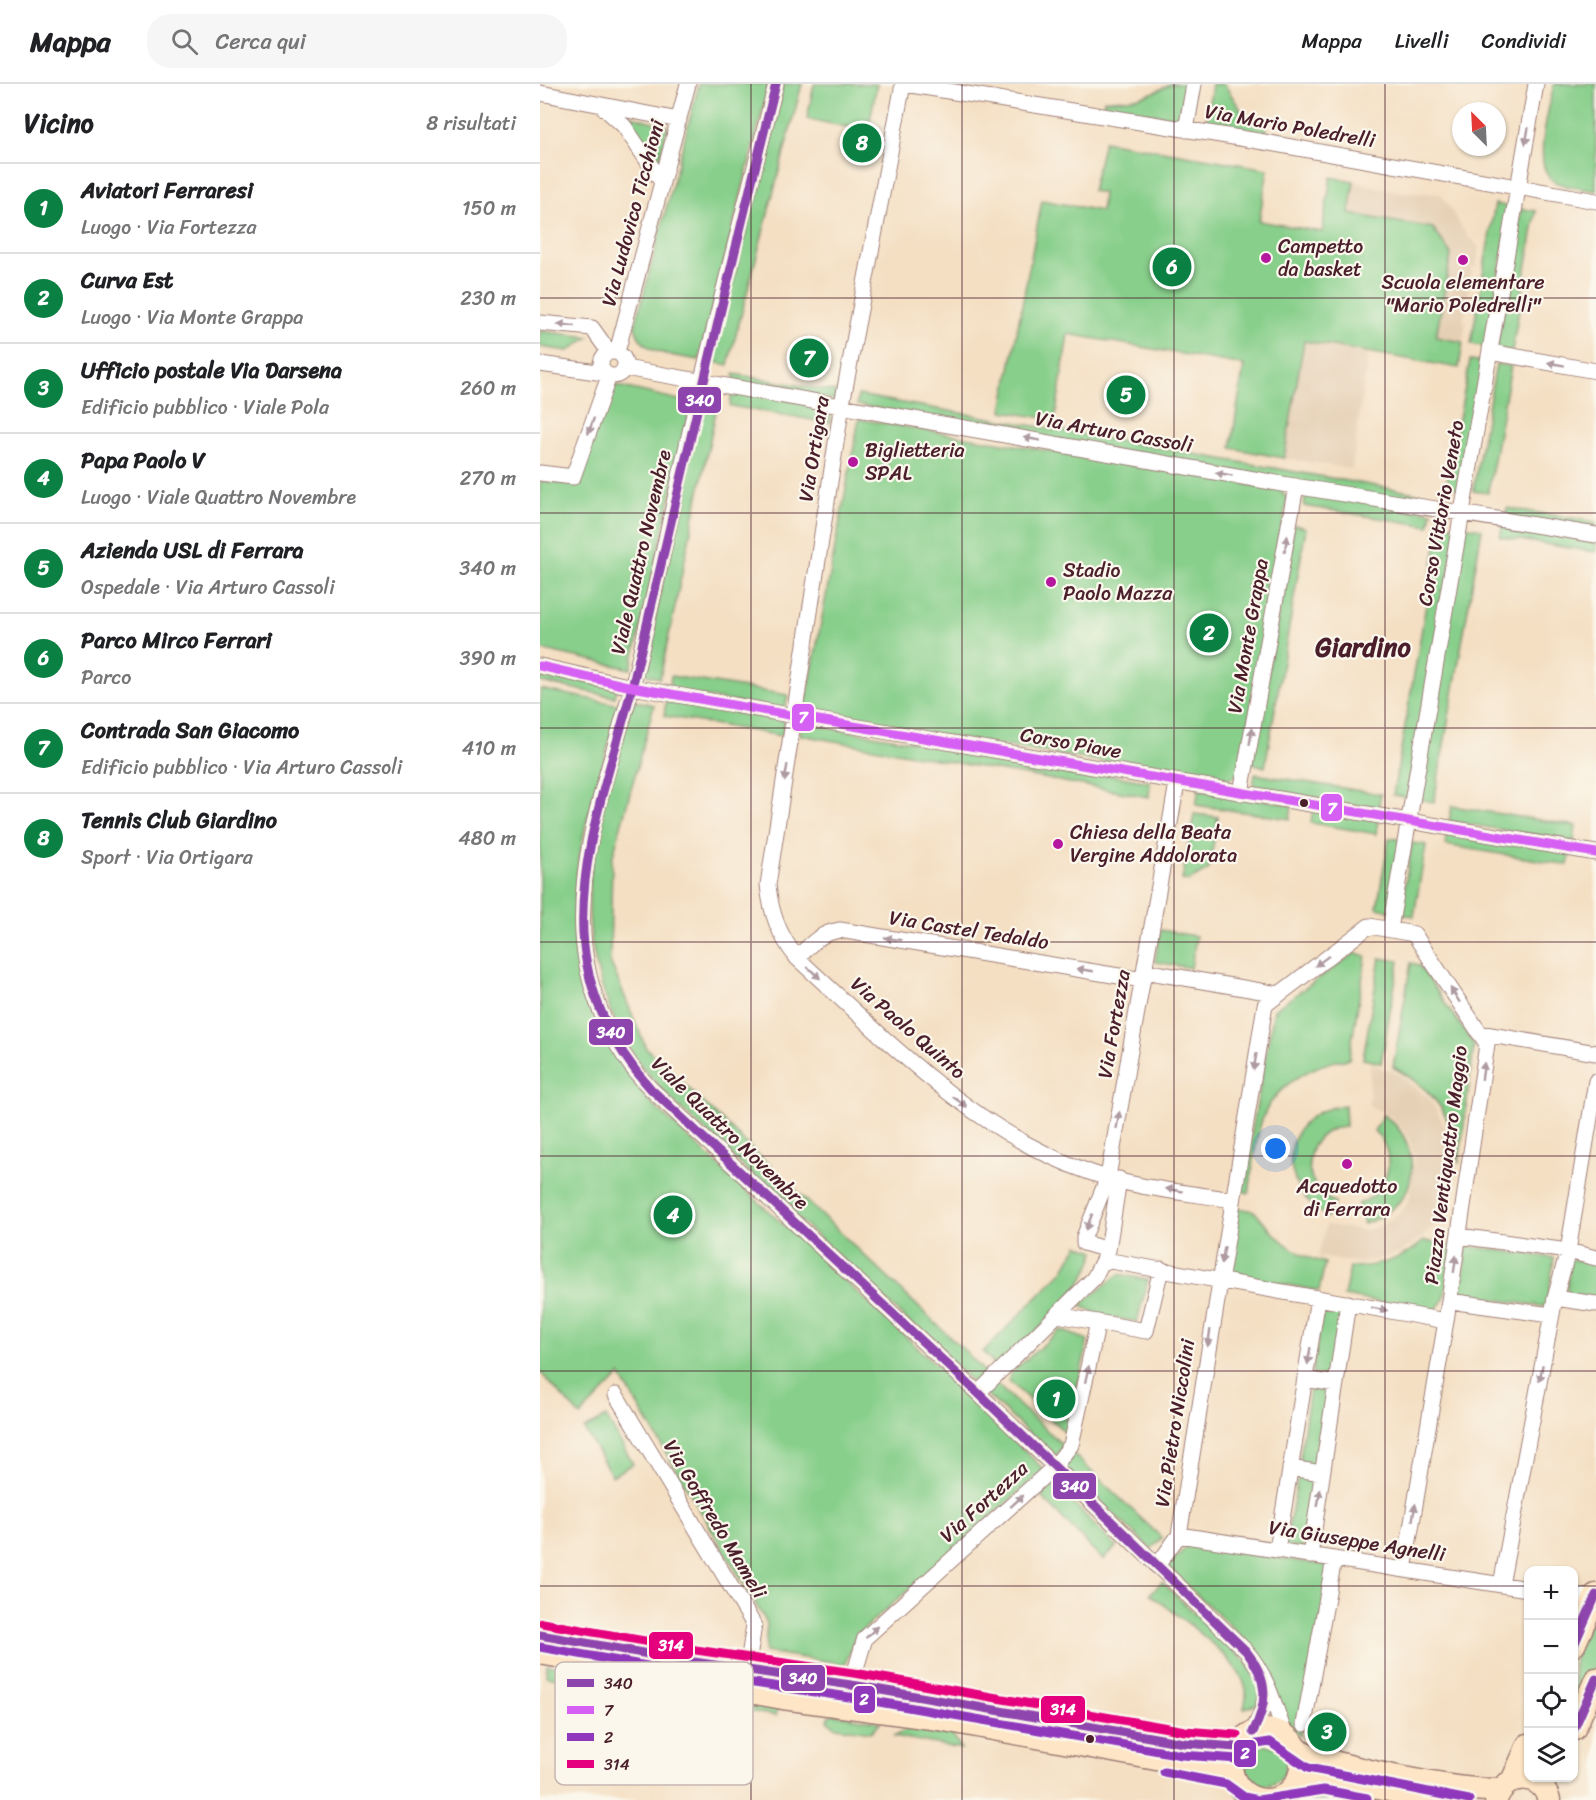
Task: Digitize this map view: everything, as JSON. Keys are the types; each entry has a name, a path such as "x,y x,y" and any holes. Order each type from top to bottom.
{"main road":[{"path":"1578,1633 1590,1597"},
{"path":"540,1635 700,1662"},
{"path":"540,1653 590,1662"},
{"path":"753,1671 851,1685 1184,1743 1236,1747"},
{"path":"1574,1728 1596,1679"},
{"path":"824,1704 828,1682"},
{"path":"753,1691 824,1704 939,1719 1237,1787 1254,1798 1282,1795 1314,1779 1329,1778 1439,1800"},
{"path":"1237,1787 1231,1760 1236,1747 1253,1732 1267,1730 1296,1736 1322,1759 1444,1785 1480,1791 1503,1790 1535,1780 1549,1789"},
{"path":"1282,1795 1301,1770 1296,1736"},
{"path":"1503,1790 1524,1752"}],"street":[{"name":"Via Ludovico Ticchioni","path":"613,352 688,84"},
{"name":"Viale Quattro Novembre","path":"776,84 702,381 632,687 589,846 583,883 584,949 592,988 607,1025 638,1076 978,1393 1246,1651 1261,1671 1267,1688 1296,1736"},
{"name":"Via Mario Poledrelli","path":"904,84 1596,201"},
{"name":"Via Ortigara","path":"795,716 842,404 904,84"},
{"path":"1186,130 1194,84"},
{"name":"Corso Vittorio Veneto","path":"1390,929 1536,84"},
{"path":"540,93 679,120"},
{"path":"598,104 624,126 662,182"},
{"path":"540,323 592,328 613,352 624,359 625,368 620,374 606,374 540,364"},
{"path":"540,473 573,477 606,374 600,360 613,352"},
{"path":"1490,352 1596,371"},
{"name":"Via Arturo Cassoli","path":"625,368 842,404 1289,485 1596,535"},
{"name":"Via Monte Grappa","path":"1241,793 1289,485"},
{"name":"Corso Piave","path":"540,666 632,687 795,716 1596,853"},
{"name":"Via Paolo Quinto","path":"795,716 768,885 776,925 784,941 797,958 930,1079 973,1111 1046,1155 1113,1178 1232,1200"},
{"name":"Via Fortezza","path":"978,1393 1087,1287 1106,1255 1113,1178 1144,975 1177,783"},
{"name":"Piazza Ventiquattro Maggio","path":"1218,1280 1265,1005 1369,926 1414,934 1487,1044 1446,1321 1404,1570"},
{"name":"Via Castel Tedaldo","path":"797,958 817,938 828,932 840,930 1279,994"},
{"path":"1479,1033 1596,1053"},
{"path":"1501,1585 1551,1315 1568,1251 1596,1081"},
{"name":"Via Fortezza","path":"1106,1255 1088,1246 1083,1240 1113,1178"},
{"path":"1459,1236 1568,1251 1596,1258"},
{"path":"1106,1255 1161,1269 1446,1321"},
{"path":"1058,1315 1146,1331 1161,1269"},
{"name":"Via Pietro Niccolini","path":"1157,1566 1179,1535 1218,1280"},
{"path":"1277,1550 1318,1298"},
{"path":"1555,1298 1596,1304"},
{"path":"1449,1301 1551,1315"},
{"path":"1310,1556 1348,1303"},
{"name":"Via Fortezza","path":"851,1685 865,1638 1054,1467 1071,1445 1098,1322"},
{"path":"1305,1379 1336,1384"},
{"name":"Via Goffredo Mameli","path":"616,1395 754,1625 749,1662"},
{"path":"1290,1467 1323,1473"},
{"name":"Via Giuseppe Agnelli","path":"1179,1535 1524,1588"},
{"path":"1296,1736 1334,1559"},
{"path":"1253,1732 1263,1708 1267,1688"}],"shaded area":[{"path":"1331,177 1402,192 1441,194 1470,240 1472,239 1479,248 1476,267 1472,267 1463,322 1466,322 1459,368 1368,352 1352,469 1284,458"},
{"path":"1370,1064 1397,1073 1430,1099 1449,1134 1456,1168 1454,1193 1447,1212 1424,1236 1399,1253 1361,1263 1318,1257 1326,1225 1361,1230 1376,1228 1391,1220 1405,1208 1410,1196 1415,1159 1408,1136 1392,1117 1369,1105"}],"green space":[{"path":"699,84 769,84 699,360 669,355 651,349 638,336 635,326"},
{"path":"783,84 802,84 728,365 713,362"},
{"path":"814,84 877,84 868,131 807,119"},
{"path":"1170,84 1186,84 1178,118 1103,106 1104,100 1138,97"},
{"path":"1212,84 1224,84 1243,113 1267,129 1266,133 1206,123"},
{"path":"1554,84 1596,84 1596,191 1556,182 1546,171 1543,160 1544,134"},
{"path":"617,112 668,126 658,166"},
{"path":"1104,141 1268,169 1259,221 1322,232 1331,177 1354,181 1349,214 1433,228 1451,254 1436,337 1463,342 1459,368 1304,341 1284,458 1231,448 1244,365 1068,334 1055,420 1002,411 1042,200 1101,211 1103,193 1092,191"},
{"path":"1495,204 1511,207 1486,347 1471,344"},
{"path":"1521,209 1536,211 1512,351 1497,348"},
{"path":"540,331 589,337 568,351 540,347"},
{"path":"1470,360 1485,362 1462,489 1446,487"},
{"path":"1496,364 1511,366 1488,493 1473,491"},
{"path":"734,374 837,392 835,400 734,382"},
{"path":"610,384 692,403 631,669 540,649 540,481 574,484"},
{"path":"704,389 720,392 660,678 643,674"},
{"path":"732,390 833,408 830,423 730,406"},
{"path":"858,395 1433,496 1432,507 857,405"},
{"name":"Stadio Paolo Mazza","path":"859,419 1281,490 1287,499 1241,772 1230,779 1149,769 804,714"},
{"path":"1306,491 1432,512 1429,526 1304,506"},
{"path":"1507,508 1596,522 1596,532 1505,517"},
{"path":"1503,522 1596,537 1596,552 1500,537"},
{"path":"1440,524 1457,526 1409,798 1393,795"},
{"path":"1294,525 1306,528 1265,767 1252,763"},
{"path":"1464,526 1482,529 1434,802 1417,799"},
{"path":"540,671 617,687 615,697 540,682"},
{"path":"671,676 788,695 785,710 669,691"},
{"path":"540,689 620,705 586,824 576,885 575,916 579,951 599,1021 621,1065 655,1107 978,1403 1044,1470 856,1636 845,1664 765,1652 767,1623 620,1375 580,1416 540,1372"},
{"path":"632,700 654,705 612,859 610,961 646,1048 968,1354 989,1377 978,1387 671,1099 635,1057 615,1022 595,962 590,921 590,876 598,825"},
{"path":"666,701 785,720 782,736 664,716"},
{"path":"802,723 1150,782 1149,797 800,735"},
{"path":"1255,774 1381,794 1378,809 1253,789"},
{"path":"1199,789 1292,805 1290,819 1196,805"},
{"path":"1452,806 1576,826 1574,842 1449,821"},
{"path":"1313,808 1378,820 1376,834 1311,823"},
{"path":"1194,814 1218,817 1209,869 1189,881 1182,880"},
{"path":"1447,831 1571,851 1568,865 1445,845"},
{"path":"1389,838 1403,840 1391,911 1377,908"},
{"path":"1412,843 1426,845 1414,916 1400,914"},
{"path":"1160,930 1196,936 1191,968 1155,962"},
{"path":"1355,953 1366,956 1349,1059 1336,1061 1309,1071 1285,1087 1275,1097 1259,1128 1249,1193 1241,1191 1274,1010"},
{"path":"1380,958 1399,961 1381,1063 1363,1059"},
{"path":"1411,963 1419,965 1474,1045 1459,1164 1452,1131 1440,1106 1420,1085 1393,1067"},
{"path":"1345,1105 1346,1126 1331,1130 1320,1137 1309,1158 1314,1183 1322,1194 1335,1203 1327,1217 1310,1203 1298,1186 1292,1169 1291,1151 1296,1135 1306,1121 1323,1111"},
{"path":"1383,1115 1392,1122 1405,1139 1411,1161 1411,1172 1405,1194 1397,1204 1381,1216 1364,1224 1358,1204 1369,1199 1377,1191 1387,1172 1386,1150 1382,1140 1374,1131"},
{"path":"1238,1208 1254,1211 1277,1236 1293,1249 1325,1263 1319,1291 1226,1273"},
{"path":"1424,1241 1453,1245 1444,1299 1434,1312 1344,1296 1350,1267 1370,1266 1398,1258"},
{"path":"1078,1245 1095,1251 1080,1284 1040,1328 997,1367 983,1352 1063,1271"},
{"path":"1467,1246 1554,1258 1547,1307 1460,1294"},
{"path":"1571,1259 1596,1263 1596,1299 1566,1294"},
{"path":"1119,1274 1148,1280 1137,1322 1099,1315 1080,1305"},
{"path":"1323,1308 1342,1311 1331,1377 1312,1374"},
{"path":"1060,1330 1088,1340 1067,1434 1009,1381 1010,1374"},
{"path":"995,1383 1064,1446 1055,1457 985,1393"},
{"path":"1310,1389 1328,1391 1317,1467 1299,1464"},
{"path":"606,1417 633,1464 612,1476 584,1429"},
{"path":"1074,1455 1162,1538 1151,1549 1063,1467"},
{"path":"1298,1477 1316,1480 1303,1549 1285,1546"},
{"path":"1054,1483 1116,1547 1103,1560 1041,1496"},
{"path":"1188,1545 1332,1566 1300,1736 1286,1727 1267,1664 1252,1646 1167,1567"},
{"path":"1162,1582 1247,1663 1260,1685 1258,1705 1244,1708 1246,1690 1242,1678 1233,1665 1206,1638 1150,1594"},
{"path":"1596,1608 1596,1661 1578,1702 1578,1674 1578,1649"},
{"path":"547,1665 555,1666 555,1678 546,1676"},
{"path":"753,1701 778,1706 776,1716 753,1712"},
{"path":"834,1714 880,1722 872,1732 836,1727 828,1721 828,1716"},
{"path":"910,1727 947,1731 952,1734 961,1749 894,1736"},
{"path":"1266,1745 1274,1746 1280,1751 1285,1757 1285,1773 1280,1779 1274,1784 1266,1785 1258,1784 1252,1779 1247,1773 1246,1765 1247,1757 1252,1751 1258,1746"},
{"path":"1327,1788 1379,1800 1311,1800"}],"transit line":[{"name":"340","path":"776,84 629,700 593,832 583,899 583,933 589,976 613,1036 624,1055 651,1089 978,1393 1246,1651 1259,1671 1264,1690 1262,1710 1253,1732"},
{"name":"7","path":"540,666 632,687 795,716 1596,853"},
{"name":"340","path":"1578,1636 1596,1595"},
{"name":"314","path":"542,1623 696,1650 860,1674 1185,1731 1237,1735"},
{"name":"340","path":"540,1635 694,1662"},
{"name":"2","path":"540,1647 624,1662"},
{"name":"340","path":"753,1671 858,1686 1184,1743 1236,1747"},
{"name":"340","path":"1574,1728 1596,1679"},
{"name":"2","path":"753,1683 856,1698 1182,1755 1238,1759 1257,1744 1270,1742 1308,1768 1469,1800"},
{"name":"2","path":"1164,1772 1226,1784 1244,1797 1258,1800 1324,1790 1367,1798"}],"place":[{"name":"Tennis Club Giardino","path":"862,143"},
{"name":"Campetto da basket","path":"1266,258"},
{"name":"Scuola elementare \"Mario Poledrelli\"","path":"1463,260"},
{"name":"Parco Mirco Ferrari","path":"1172,267"},
{"name":"Contrada San Giacomo","path":"809,358"},
{"name":"Azienda USL di Ferrara","path":"1126,395"},
{"name":"Biglietteria SPAL","path":"853,462"},
{"name":"Stadio Paolo Mazza","path":"1051,582"},
{"name":"Curva Est","path":"1209,633"},
{"name":"Chiesa della Beata Vergine Addolorata","path":"1058,844"},
{"name":"Acquedotto di Ferrara","path":"1347,1164"},
{"name":"Papa Paolo V","path":"673,1215"},
{"name":"Aviatori Ferraresi","path":"1056,1399"},
{"name":"Ufficio postale Via Darsena","path":"1327,1732"}],"district":[{"name":"Giardino","path":"1363,647"}]}
